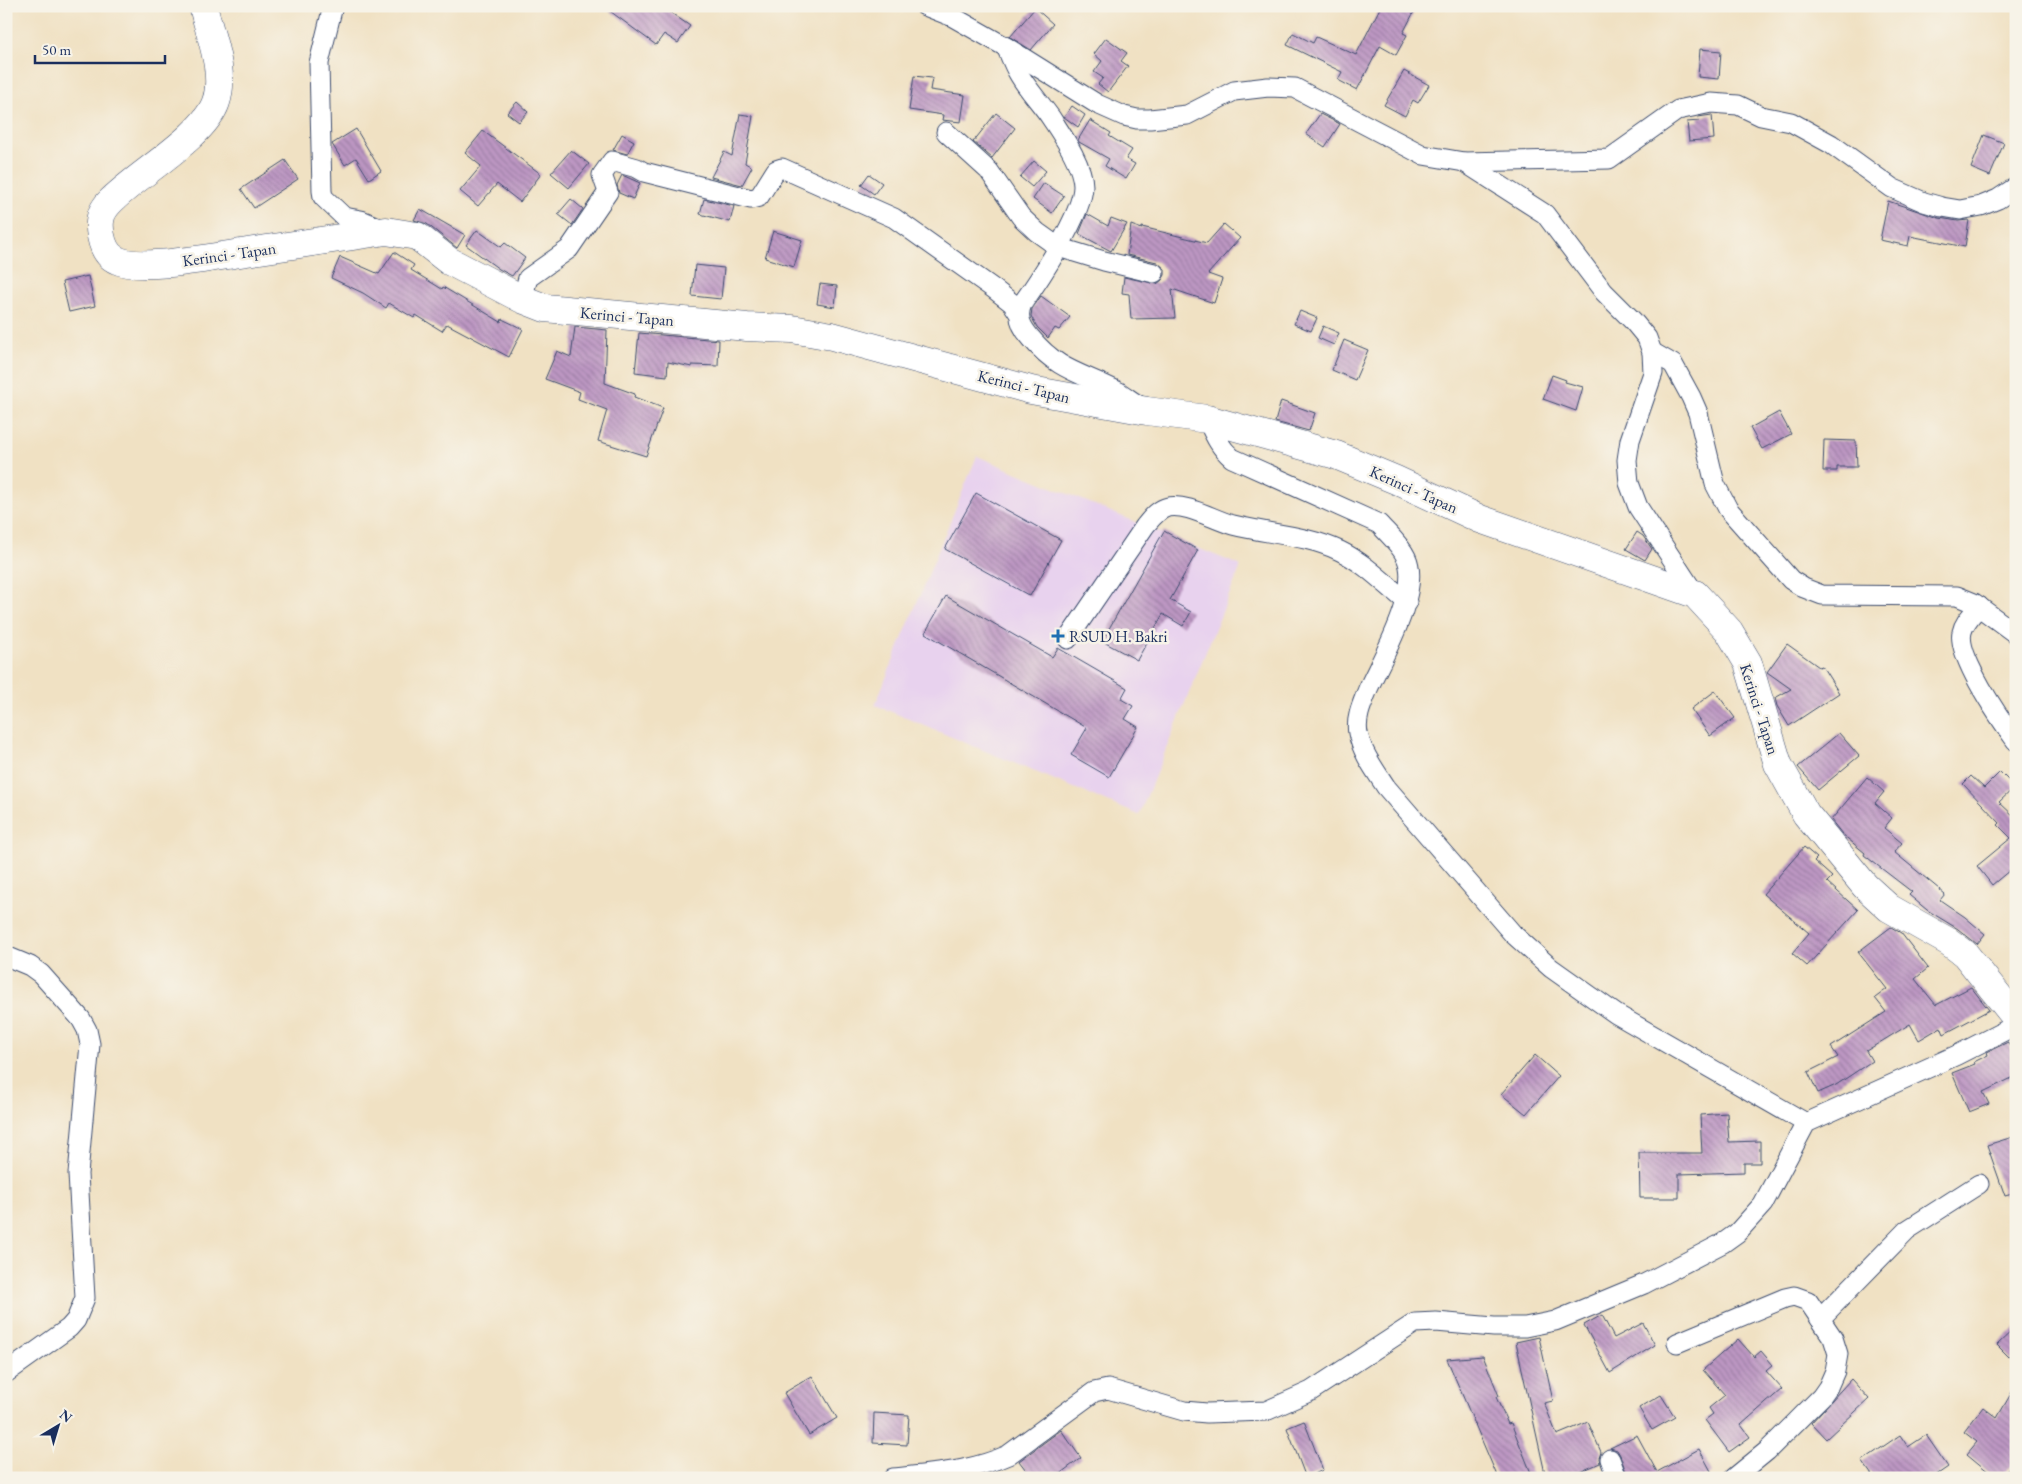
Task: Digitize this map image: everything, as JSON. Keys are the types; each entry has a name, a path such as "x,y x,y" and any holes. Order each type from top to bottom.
{"highway":[{"name":"Kerinci - Tapan","path":"203,6 221,79 216,102 208,118 189,137 110,202 101,213 99,228 102,242 109,255 117,261 130,264 176,262 386,231 417,236 450,261 522,299 545,308 747,328 792,329 832,336 1031,390 1147,411 1207,419 1336,455 1396,480 1480,519 1695,594 1729,631 1748,663 1778,764 1806,814 1865,886 1890,908 1950,942 1965,954 2016,1018"}],"street":[{"path":"333,6 319,63 323,197 344,217 361,220 386,231"},
{"path":"925,6 954,12 1096,104 1124,116 1150,120 1187,115 1234,91 1268,87 1295,88 1424,155 1464,162 1609,159 1678,110 1711,103 1738,105 1761,116 1791,122 1831,144 1892,188 1924,202 1960,210 1981,206 1998,199 2016,187"},
{"path":"1006,47 1017,72 1051,118 1071,151 1080,172 1083,186 1081,203 1056,252 1018,312"},
{"path":"946,132 989,171 1021,217 1056,252 1154,273"},
{"path":"522,299 528,278 569,249 608,192 602,176 612,161 637,168 644,172 751,199 759,197 776,170 782,168 894,218 1012,303 1018,312 1022,328 1050,359 1072,372 1119,392 1147,411"},
{"path":"1464,162 1546,214 1604,292 1647,338 1652,352 1653,373 1630,440 1627,460 1629,483 1638,507 1695,594"},
{"path":"1652,352 1673,364 1691,397 1698,413 1715,484 1720,496 1728,508 1791,580 1804,588 1822,595 1957,596 1979,606 2016,634"},
{"path":"1207,419 1218,444 1232,458 1379,524 1406,556 1411,573 1407,602 1360,707 1357,732 1369,761 1386,787 1514,934 1551,968 1616,1014 1806,1123"},
{"path":"1068,639 1144,526 1156,513 1166,507 1175,506 1193,510 1234,525 1327,545 1342,552 1407,602"},
{"path":"1979,606 1964,624 1961,634 1962,644 1969,664 2016,741"},
{"path":"6,956 30,966 41,974 81,1019 87,1030 90,1044 78,1180 85,1298 76,1320 68,1328 6,1373"},
{"path":"894,1478 970,1469 992,1462 1008,1455 1094,1392 1102,1389 1121,1392 1184,1411 1207,1413 1266,1411 1311,1391 1415,1323 1436,1322 1517,1327 1555,1321 1644,1284 1723,1243 1737,1233 1763,1204 1806,1123 1957,1055 2016,1025"},
{"path":"1820,1319 1907,1230 1979,1184"},
{"path":"1677,1343 1794,1296 1808,1301 1833,1338 1838,1354 1836,1371 1828,1387 1767,1452 1734,1478"},
{"path":"1610,1459 1617,1478"}],"shaded area":[{"name":"RSUD H. Bakri","path":"977,456 1241,566 1139,815 875,705"}],"building":[{"path":"603,6 661,6 690,26 678,43 664,34 656,45"},
{"path":"1381,6 1417,6 1403,33 1407,35 1396,55 1380,46 1357,90 1338,80 1342,72 1287,45 1293,33 1313,43 1316,37 1356,55"},
{"path":"1035,8 1053,24 1031,50 1010,37"},
{"path":"1106,38 1127,53 1121,61 1128,66 1108,92 1098,84 1103,78 1094,72 1102,61 1094,54"},
{"path":"1700,49 1721,51 1719,79 1698,77"},
{"path":"1404,71 1429,85 1418,103 1413,100 1405,116 1384,105"},
{"path":"914,76 932,78 930,90 965,95 961,122 942,120 943,115 909,110"},
{"path":"517,102 528,112 519,122 507,113"},
{"path":"1072,106 1085,115 1078,127 1064,117"},
{"path":"996,113 1015,128 992,158 973,142"},
{"path":"740,114 753,116 745,163 752,167 742,185 711,177 724,152 732,156"},
{"path":"1320,114 1340,124 1325,147 1306,134"},
{"path":"1712,115 1714,139 1689,141 1687,122 1699,121 1698,117"},
{"path":"1090,120 1111,133 1109,136 1132,150 1126,159 1135,164 1126,179 1105,166 1109,159 1079,142 1078,140"},
{"path":"356,129 381,171 369,179 356,158 345,165 332,144"},
{"path":"483,131 541,174 520,202 497,184 478,206 460,191 481,166 465,153"},
{"path":"622,134 634,141 627,154 613,150"},
{"path":"1984,135 2004,143 1990,176 1971,168"},
{"path":"571,150 589,164 569,188 551,173"},
{"path":"285,160 298,179 254,208 241,189"},
{"path":"1034,161 1046,171 1032,187 1020,177"},
{"path":"869,174 882,183 874,194 861,185"},
{"path":"622,175 640,183 633,199 619,193 617,185"},
{"path":"1044,183 1064,196 1052,213 1033,199"},
{"path":"571,199 583,209 572,225 558,214"},
{"path":"704,199 734,206 730,222 700,214"},
{"path":"1888,201 1939,218 1958,221 1969,220 1965,247 1910,236 1908,246 1880,240"},
{"path":"420,209 465,235 457,248 427,224 414,220"},
{"path":"1087,214 1108,226 1111,218 1127,224 1111,251 1079,234"},
{"path":"1224,224 1240,238 1208,274 1222,279 1214,303 1172,289 1175,318 1131,319 1129,294 1122,293 1124,277 1157,284 1165,275 1165,269 1157,262 1127,255 1131,225 1207,243"},
{"path":"477,230 501,247 505,243 525,258 512,276 466,245"},
{"path":"773,231 802,240 794,267 765,258"},
{"path":"394,252 414,265 411,270 442,289 443,287 501,322 502,319 523,329 509,357 447,324 442,331 416,315 414,318 389,303 386,308 363,293 331,278 340,257 379,274"},
{"path":"695,265 724,268 721,299 692,296"},
{"path":"88,276 95,306 69,312 62,282"},
{"path":"820,284 837,286 835,307 817,304"},
{"path":"1041,296 1070,317 1059,330 1055,328 1048,338 1037,327 1031,316 1032,309"},
{"path":"1300,311 1317,318 1311,331 1294,324"},
{"path":"1323,326 1339,333 1334,345 1318,338"},
{"path":"575,327 607,330 605,383 635,394 634,397 663,408 646,456 598,441 607,410 578,399 580,392 545,379 557,351 571,357"},
{"path":"639,333 719,340 718,366 692,365 692,367 668,362 667,376 635,372"},
{"path":"1344,340 1368,350 1355,380 1332,370"},
{"path":"1552,375 1566,380 1565,382 1583,387 1576,411 1543,399"},
{"path":"1281,401 1315,413 1309,431 1275,422"},
{"path":"1779,412 1791,434 1762,449 1750,428"},
{"path":"1824,440 1856,441 1857,467 1837,467 1837,471 1823,471"},
{"path":"976,493 1061,540 1030,596 945,549"},
{"path":"1164,531 1198,550 1170,600 1191,612 1183,626 1163,614 1137,660 1102,641"},
{"path":"1637,532 1643,536 1652,549 1645,560 1626,549"},
{"path":"946,596 1052,657 1058,648 1127,688 1121,699 1133,706 1125,719 1138,727 1109,777 1071,755 1087,728 925,633"},
{"path":"1787,644 1819,667 1822,666 1839,693 1789,726 1777,706 1775,698 1791,689 1767,672"},
{"path":"1715,691 1735,718 1710,736 1691,709"},
{"path":"1839,733 1859,756 1818,790 1798,767"},
{"path":"2000,772 2015,787 1999,802 2016,818 2016,865 1992,885 1977,866 2011,838 1998,825 2000,823 1963,784 1971,776 1984,788"},
{"path":"1867,777 1884,792 1875,803 1892,818 1884,828 1902,843 1894,852 1945,894 1940,900 1965,917 1985,934 1977,944 1958,929 1927,910 1909,895 1912,892 1864,855 1865,853 1842,834 1831,820"},
{"path":"1804,847 1817,858 1814,861 1832,877 1827,882 1858,910 1807,966 1792,953 1809,933 1763,894"},
{"path":"1891,927 1901,933 1928,968 1915,979 1936,1005 1971,987 1989,1010 1944,1034 1941,1027 1919,1040 1910,1024 1866,1051 1872,1061 1836,1085 1818,1093 1808,1072 1838,1057 1831,1047 1886,1012 1875,998 1887,989 1858,952"},
{"path":"2008,1042 2016,1058 2016,1076 1983,1092 1989,1104 1969,1112 1952,1073 1975,1064 1974,1062 1988,1055 1987,1052"},
{"path":"1535,1055 1559,1076 1526,1114 1501,1094"},
{"path":"1727,1113 1729,1142 1760,1141 1760,1163 1744,1163 1744,1172 1679,1174 1679,1198 1640,1198 1639,1153 1702,1153 1700,1115"},
{"path":"2016,1136 2016,1193 2005,1196 1987,1145"},
{"path":"1602,1315 1614,1338 1643,1323 1655,1345 1610,1373 1584,1325"},
{"path":"2016,1327 2016,1364 1997,1345"},
{"path":"1539,1337 1553,1401 1544,1403 1557,1435 1588,1422 1601,1452 1600,1463 1566,1478 1546,1478 1516,1342"},
{"path":"1738,1339 1754,1357 1761,1351 1773,1365 1766,1371 1782,1389 1741,1425 1750,1437 1729,1452 1705,1420 1713,1414 1709,1408 1725,1395 1703,1370"},
{"path":"1483,1356 1499,1396 1496,1397 1508,1424 1511,1423 1533,1478 1498,1478 1447,1359"},
{"path":"812,1376 837,1418 809,1435 784,1393"},
{"path":"1851,1379 1869,1399 1826,1439 1811,1423"},
{"path":"2016,1385 2016,1460 2001,1478 1996,1478 1967,1454 1977,1442 1964,1432 1983,1407 1997,1418"},
{"path":"1661,1395 1675,1417 1652,1430 1639,1408"},
{"path":"874,1413 909,1415 907,1445 873,1443"},
{"path":"1304,1421 1323,1470 1306,1478 1287,1428"},
{"path":"1061,1430 1081,1458 1054,1478 1032,1478 1019,1461"},
{"path":"1637,1435 1657,1472 1699,1449 1712,1473 1704,1478 1628,1478 1617,1450 1610,1448"},
{"path":"1900,1435 1908,1447 1926,1435 1948,1467 1932,1478 1874,1478 1862,1461"}],"place":[{"name":"RSUD H. Bakri","path":"1058,636"}]}
